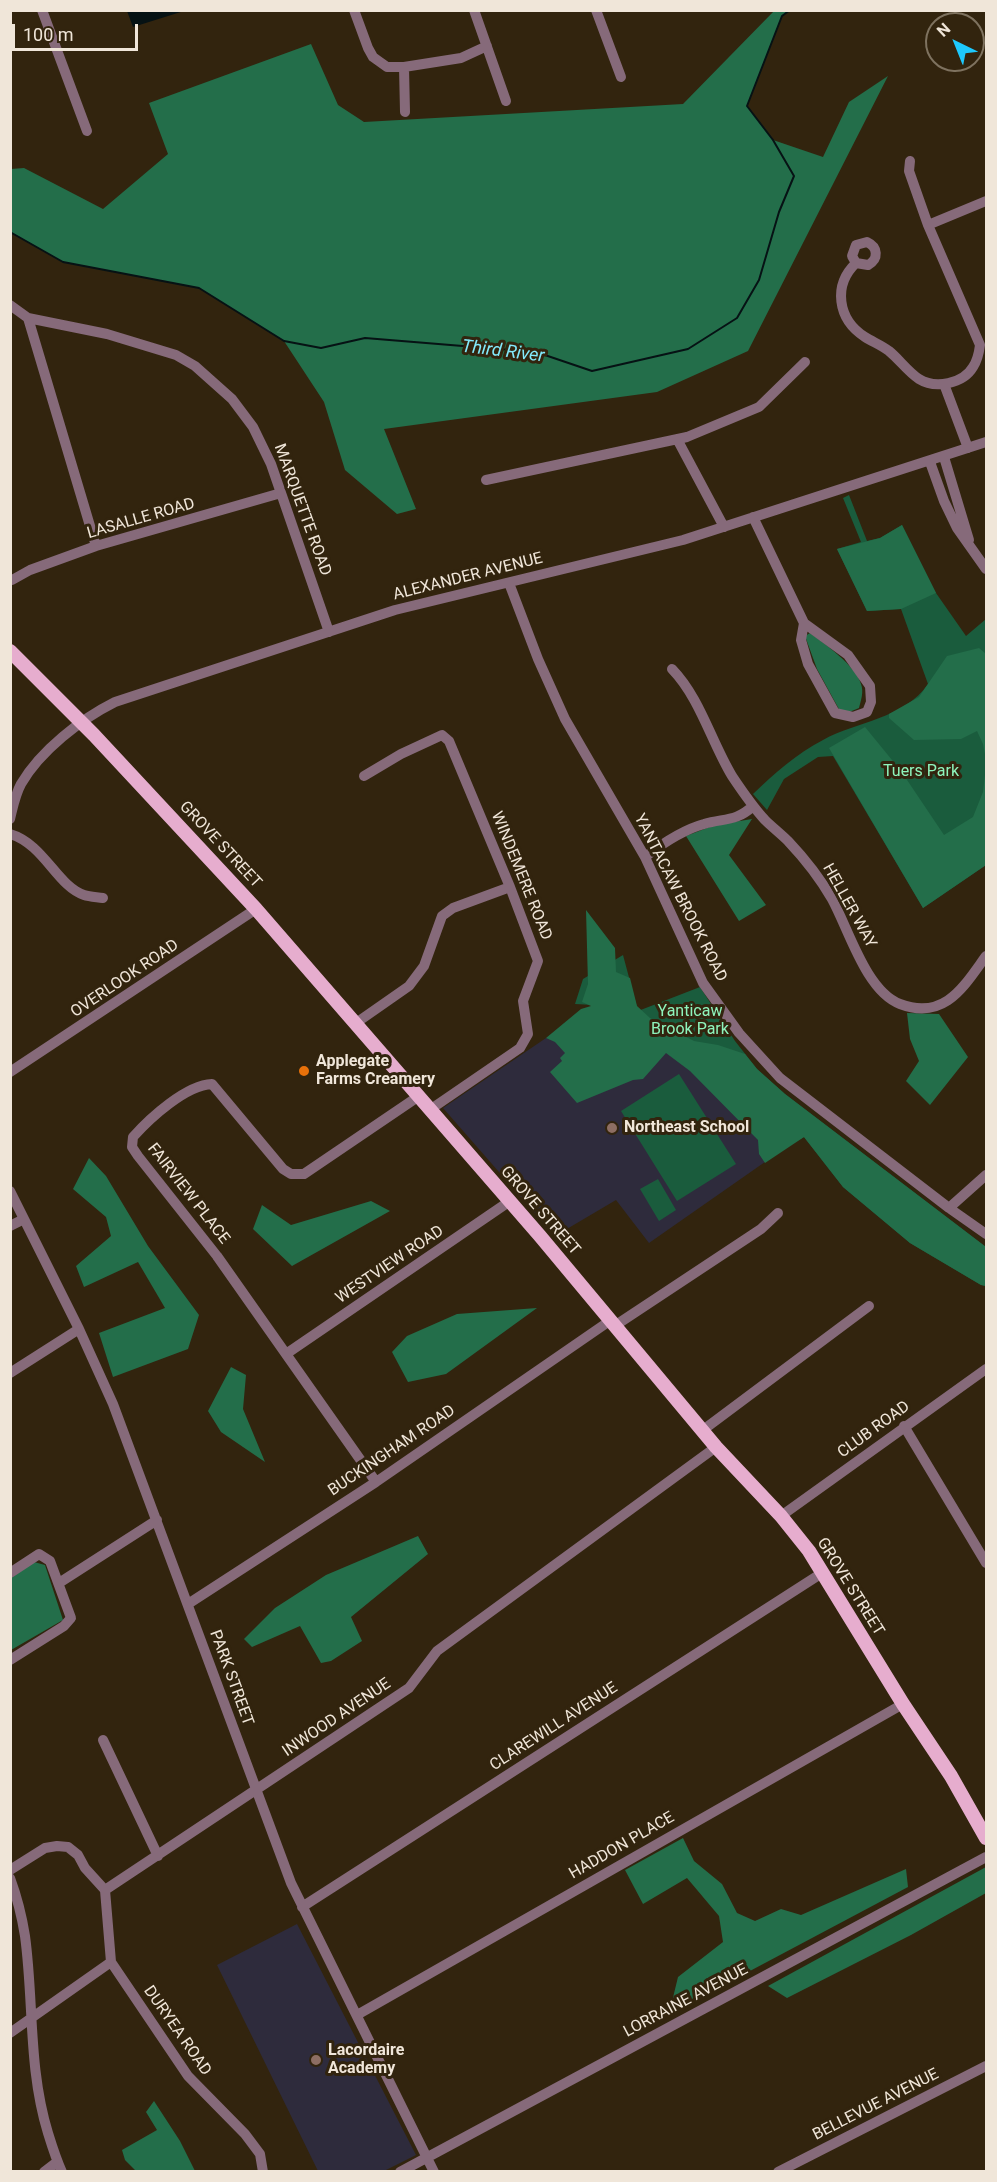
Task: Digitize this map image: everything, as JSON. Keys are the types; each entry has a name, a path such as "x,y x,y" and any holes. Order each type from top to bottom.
{"main road":[{"name":"GROVE STREET","path":"10,651 82,722 256,909 510,1201 716,1447 781,1516 809,1551 903,1704 951,1776 987,1838"}],"street":[{"path":"42,10 87,130"},
{"path":"354,10 373,57 387,67 404,67 460,58 487,46"},
{"path":"474,10 506,101"},
{"path":"596,10 621,77"},
{"path":"404,67 405,112"},
{"path":"856,262 845,275 841,290 842,307 851,325 864,337 882,346 919,379 930,384 944,384 966,375 973,368 980,345 928,225 909,171 910,161"},
{"path":"928,225 987,201"},
{"name":"MARQUETTE ROAD","path":"10,305 28,318 107,334 176,355 195,366 232,399 253,427 271,464 329,632"},
{"path":"28,318 96,546"},
{"path":"486,480 677,439 702,431 759,407 805,362"},
{"path":"944,384 968,448"},
{"path":"677,439 724,527"},
{"name":"ALEXANDER AVENUE","path":"10,819 21,784 33,767 82,722 115,702 394,610 683,540 987,442"},
{"path":"944,457 971,546"},
{"path":"930,462 944,501 957,528 987,569"},
{"name":"LASALLE ROAD","path":"12,580 30,570 96,546 281,493"},
{"path":"753,518 804,623 848,655 870,686 871,702 867,712 853,717 835,713 808,664 801,640 804,623"},
{"name":"YANTACAW BROOK ROAD","path":"509,583 538,659 565,719 645,857 703,983 739,1033 780,1078 949,1208 987,1234"},
{"name":"HELLER WAY","path":"672,669 684,681 731,774 753,806 808,864 831,898 875,985 891,1000 918,1008 932,1007 946,1002 958,994 987,956"},
{"name":"WINDEMERE ROAD","path":"364,776 401,754 442,735 449,741 510,886 538,961 523,1002 528,1034 520,1048 431,1109"},
{"path":"645,857 683,832 703,824 743,815 753,806"},
{"path":"10,834 24,838 72,888 83,895 103,898"},
{"path":"356,1023 409,986 424,966 442,916 453,908 510,886"},
{"name":"OVERLOOK ROAD","path":"10,1072 256,909"},
{"name":"FAIRVIEW PLACE","path":"376,1482 217,1256 138,1156 132,1147 133,1137 165,1108 192,1089 212,1084 283,1169 291,1174 304,1174 419,1096"},
{"path":"949,1208 987,1175"},
{"name":"PARK STREET","path":"10,1191 79,1329 113,1404 256,1790 302,1906 434,2172"},
{"name":"WESTVIEW ROAD","path":"286,1354 510,1201"},
{"name":"BUCKINGHAM ROAD","path":"188,1604 376,1482 613,1322 761,1229 778,1213"},
{"path":"10,1226 24,1219"},
{"path":"703,1430 869,1306"},
{"path":"10,1373 79,1329"},
{"name":"CLUB ROAD","path":"781,1516 904,1426 987,1369"},
{"path":"904,1426 987,1563"},
{"name":"INWOOD AVENUE","path":"105,1890 409,1688 437,1651 716,1447"},
{"path":"59,1583 157,1520"},
{"path":"10,1573 39,1554 50,1561 71,1618 64,1626 10,1660"},
{"name":"CLAREWILL AVENUE","path":"302,1906 822,1573"},
{"name":"HADDON PLACE","path":"357,2015 903,1704"},
{"path":"103,1740 158,1856"},
{"path":"10,1870 45,1848 68,1847 78,1856 85,1868 105,1890 111,1962 10,2033"},
{"name":"LORRAINE AVENUE","path":"400,2172 987,1857"},
{"path":"10,1878 25,1936 33,2060 39,2104 60,2167 44,2172"},
{"name":"DURYEA ROAD","path":"111,1962 188,2076 245,2134 260,2154 263,2172"},
{"name":"BELLEVUE AVENUE","path":"778,2172 987,2066"}],"shaded area":[{"path":"127,10 184,11 133,27"},
{"name":"Northeast School","path":"546,1038 669,1040 785,1148 649,1243 616,1200 555,1236 443,1108"},
{"name":"Lacordaire Academy","path":"297,1924 416,2155 384,2171 318,2171 217,1965"}],"green space":[{"path":"774,11 790,11 782,16 747,106 773,140 823,157 849,102 888,76 748,351 657,392 384,429 416,509 397,514 345,470 324,402 284,341 199,288 63,262 11,232 11,169 24,168 103,209 168,154 149,103 311,44 338,105 364,122 683,104"},
{"name":"Tuers Park","path":"849,495 867,541 880,538 902,525 936,593 966,636 986,619 986,865 923,908 833,756 818,757 784,779 767,810 753,794 786,765 813,746 906,705 928,684 901,609 867,611 837,549 861,542 843,498"},
{"path":"902,525 936,593 901,609 867,611 837,549 880,538"},
{"path":"810,633 839,656 858,677 862,690 859,708 847,713 840,711 817,669 805,636"},
{"path":"979,648 986,654 986,759 977,731 961,739 914,740 889,718 889,714 919,697 947,656"},
{"path":"865,727 901,771 944,835 973,817 983,792 986,766 986,865 923,908 829,748"},
{"path":"752,819 729,855 766,905 739,921 686,836 715,825"},
{"name":"Yanticaw Brook Park","path":"586,910 615,948 616,972 630,978 637,1006 650,1018 694,1041 718,1045 745,1054 757,1069 785,1094 986,1247 986,1286 910,1243 843,1187 804,1137 765,1163 759,1154 758,1140 690,1071 666,1053 643,1079 633,1080 577,1103 550,1072 562,1061 560,1058 565,1053 555,1042 546,1038 581,1009 591,1006 582,1002 588,984"},
{"name":"Yanticaw Brook Park","path":"623,955 638,1011 700,987 735,1041 757,1069 785,1094 986,1247 986,1286 910,1243 843,1187 804,1137 785,1148 669,1040 594,1005 575,1004 583,979"},
{"path":"907,1013 939,1014 968,1057 930,1105 906,1081 919,1061 910,1039"},
{"path":"679,1074 736,1164 677,1201 621,1111"},
{"path":"89,1158 106,1176 148,1246 199,1315 188,1349 113,1377 99,1333 165,1308 138,1262 84,1287 76,1266 111,1236 106,1217 73,1189"},
{"path":"658,1179 676,1210 659,1221 640,1189"},
{"path":"371,1201 390,1211 292,1266 253,1229 262,1205 291,1225"},
{"path":"537,1308 446,1374 408,1382 392,1352 407,1336 457,1314"},
{"path":"231,1367 246,1375 243,1409 265,1462 221,1432 208,1411"},
{"path":"418,1536 428,1554 351,1617 362,1641 331,1661 321,1663 300,1626 252,1647 244,1639 275,1608 326,1575"},
{"path":"34,1562 45,1565 63,1620 11,1650 11,1578"},
{"path":"683,1838 694,1861 722,1884 737,1913 755,1921 781,1909 801,1915 906,1869 908,1887 669,2014 678,1977 723,1942 719,1916 687,1878 643,1904 625,1870"},
{"path":"986,1867 986,1893 911,1935 787,1998 768,1986"},
{"path":"154,2101 180,2141 195,2171 136,2171 125,2160 122,2150 157,2130 146,2112"}],"waterway":[{"name":"Third River","path":"10,232 63,262 199,288 284,341 321,348 365,338 536,352 592,371 688,349 737,318 759,280 779,212 794,176 773,140 747,106 782,16 790,10"}],"place":[{"name":"Applegate Farms Creamery","path":"304,1071"},
{"name":"Northeast School","path":"612,1128"},
{"name":"Lacordaire Academy","path":"316,2060"}]}
